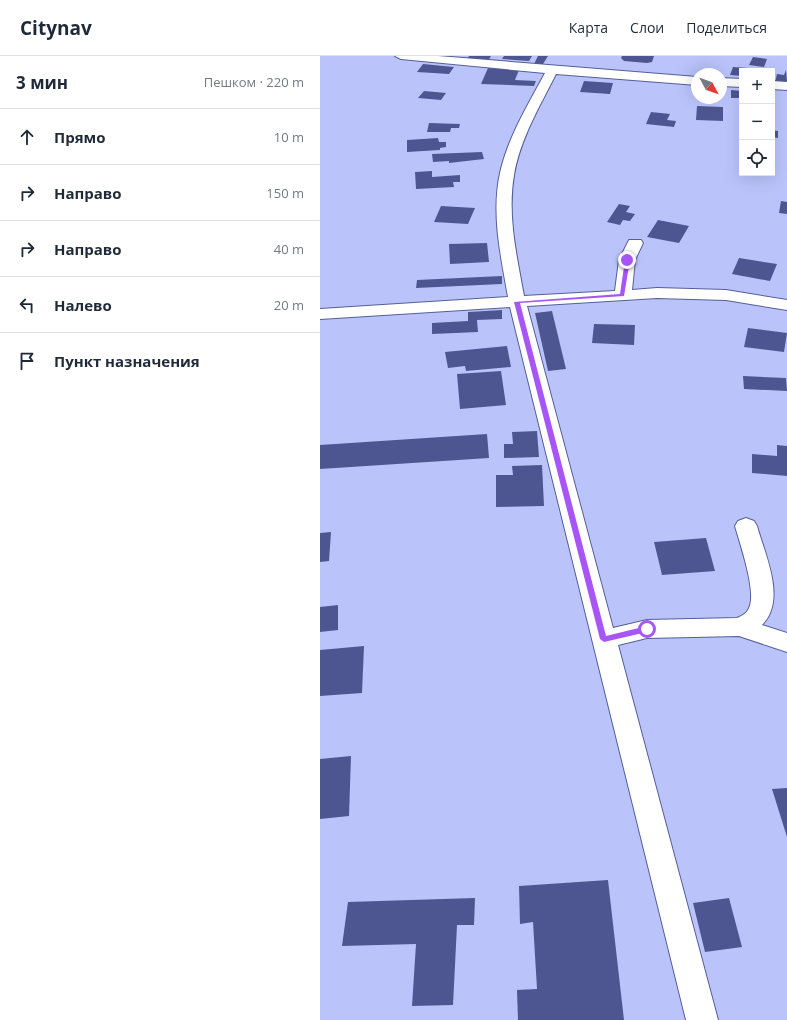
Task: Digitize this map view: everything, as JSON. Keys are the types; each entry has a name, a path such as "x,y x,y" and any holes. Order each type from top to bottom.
{"street":[{"path":"401,56 552,70 691,80"},
{"path":"552,70 515,146 505,188 506,228 517,302 702,1020"},
{"path":"727,83 739,84"},
{"path":"775,85 787,86"},
{"path":"622,295 627,260 635,243"},
{"path":"320,314 657,293 726,295 787,305"},
{"path":"604,639 647,629 691,630 739,627 746,624 759,614 763,599 746,526"},
{"path":"739,627 787,643"}],"building":[{"path":"469,56 491,56 488,61 467,59"},
{"path":"504,56 532,56 529,61 502,59"},
{"path":"538,56 548,56 543,64 534,64"},
{"path":"622,56 654,56 652,62 647,63 624,61 621,58"},
{"path":"753,57 767,59 764,67 749,65"},
{"path":"423,64 454,67 449,74 417,72"},
{"path":"733,67 748,68 739,68 739,76 730,75"},
{"path":"488,68 519,70 515,80 536,81 534,86 481,84"},
{"path":"786,70 787,81 785,83 775,82 777,74 784,75"},
{"path":"584,81 613,83 610,94 580,92"},
{"path":"731,90 739,91 739,98 731,98"},
{"path":"424,91 446,93 441,100 418,98"},
{"path":"697,106 723,107 723,121 696,120"},
{"path":"651,112 670,114 667,120 676,121 674,127 646,124"},
{"path":"429,123 460,124 459,128 451,128 450,132 427,132"},
{"path":"775,130 778,131 778,138 775,138"},
{"path":"438,138 439,142 446,142 446,147 440,148 440,150 407,152 407,140"},
{"path":"482,152 484,159 449,163 449,161 433,162 432,154"},
{"path":"432,171 432,177 460,175 460,182 453,182 454,187 416,189 415,172"},
{"path":"781,201 787,202 787,214 779,213"},
{"path":"619,204 630,206 626,212 635,214 630,221 623,220 620,225 607,222"},
{"path":"441,206 475,208 468,224 434,222"},
{"path":"658,220 689,226 679,243 647,237"},
{"path":"487,243 489,262 450,264 449,244"},
{"path":"739,258 777,264 770,281 732,274"},
{"path":"502,276 502,284 416,288 417,280"},
{"path":"502,310 502,319 477,320 478,332 432,334 432,323 468,321 468,312"},
{"path":"552,311 566,369 548,371 535,313"},
{"path":"594,324 635,325 634,345 592,343"},
{"path":"748,328 787,333 784,352 744,347"},
{"path":"507,346 511,367 466,371 465,366 448,368 445,352"},
{"path":"501,371 506,405 460,409 457,374"},
{"path":"743,376 786,378 787,391 744,389"},
{"path":"537,431 539,457 504,458 504,444 513,444 512,432"},
{"path":"487,434 489,458 320,469 320,445"},
{"path":"777,445 787,446 787,476 752,473 752,454 777,456"},
{"path":"542,465 544,506 496,507 496,475 513,475 512,466"},
{"path":"331,532 329,561 320,562 320,533"},
{"path":"706,538 715,571 662,575 654,542"},
{"path":"338,605 338,630 320,632 320,607"},
{"path":"364,646 362,693 320,696 320,650"},
{"path":"351,756 349,816 320,819 320,759"},
{"path":"787,788 787,837 772,789"},
{"path":"608,880 624,1020 518,1020 517,990 537,989 533,922 520,924 519,886"},
{"path":"475,898 474,925 457,925 453,1005 412,1006 416,944 342,946 348,902"},
{"path":"729,898 742,947 705,952 693,903"}],"route":[{"path":"627,260 622,295 517,302 604,639 647,629"}]}
